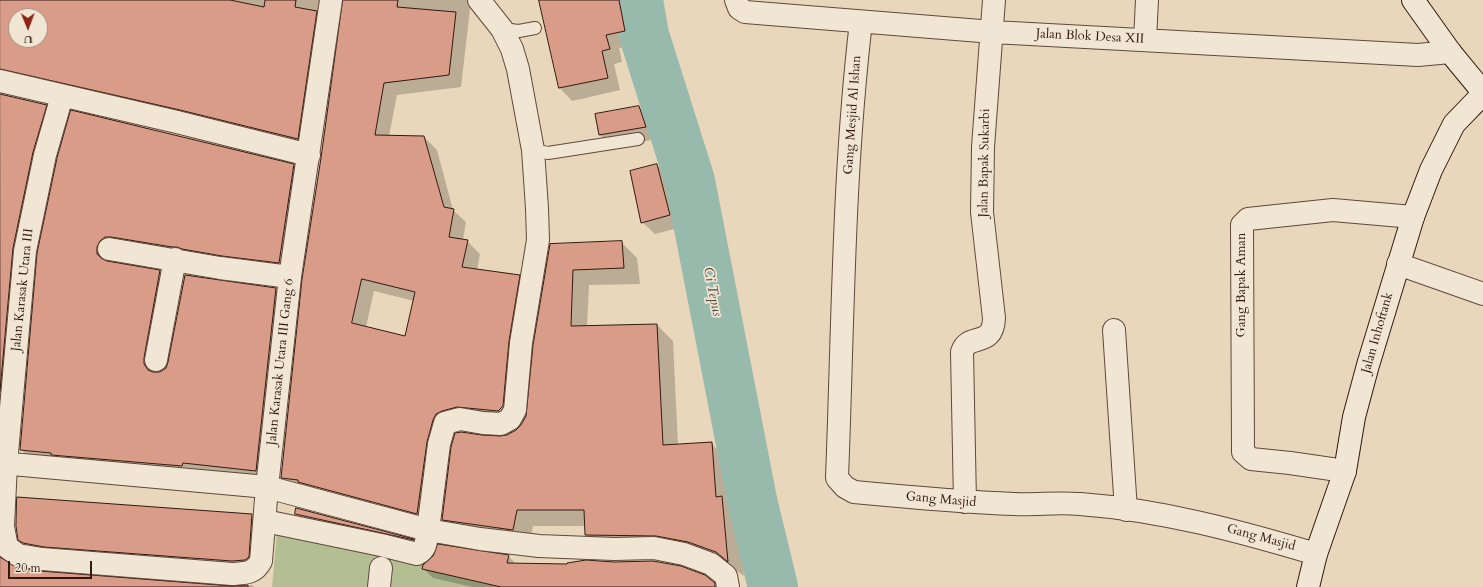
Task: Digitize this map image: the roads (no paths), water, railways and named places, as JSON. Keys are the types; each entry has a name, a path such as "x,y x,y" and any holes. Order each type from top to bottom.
{"street":[{"name":"Jalan Karasak Utara III Gang 6","path":"257,568 261,561 267,487 290,277 331,0"},
{"path":"265,521 417,554 422,552 425,546 428,530 439,444 445,422 460,420 501,424 510,419 515,410 521,343 538,240 533,150 518,69 512,49 502,29 479,0"},
{"name":"Jalan Blok Desa XII","path":"736,0 739,8 745,12 992,32 1418,55 1450,52"},
{"name":"Jalan Bapak Sukarbi","path":"965,502 962,352 963,347 966,344 989,335 993,331 994,318 982,212 983,147 994,0"},
{"path":"1145,40 1147,0"},
{"name":"Jalan Inhoftank","path":"1309,587 1316,554 1345,471 1356,410 1368,365 1413,217 1431,170 1454,124 1483,93 1450,52 1413,0"},
{"name":"Gang Mesjid Al Ishan","path":"847,207 853,86 861,22"},
{"path":"0,82 177,122 309,155"},
{"name":"Jalan Karasak Utara III","path":"62,96 45,155 25,252 3,463 4,527 7,547 18,555 42,559 232,574 248,573 257,568"},
{"name":"Gang Masjid","path":"847,207 838,478 845,487 854,492 965,502 1030,505 1079,503 1169,515 1249,533 1316,554"},
{"name":"Gang Bapak Aman","path":"1345,471 1251,459 1243,452 1242,225 1248,219 1333,210 1413,217"},
{"path":"109,249 175,259 220,268 290,277"},
{"path":"156,360 175,259"},
{"path":"1398,264 1483,294"},
{"path":"1114,330 1126,510"},
{"path":"3,463 267,487 428,530 480,539 539,546 614,549 654,548 684,554 711,564 726,576 728,587"}],"lane":[{"path":"502,29 519,31 535,28"},
{"path":"533,150 548,153 638,139"}],"waterway":[{"name":"Ci Tepus","path":"638,0 644,35 690,181 752,500 773,587"}]}
